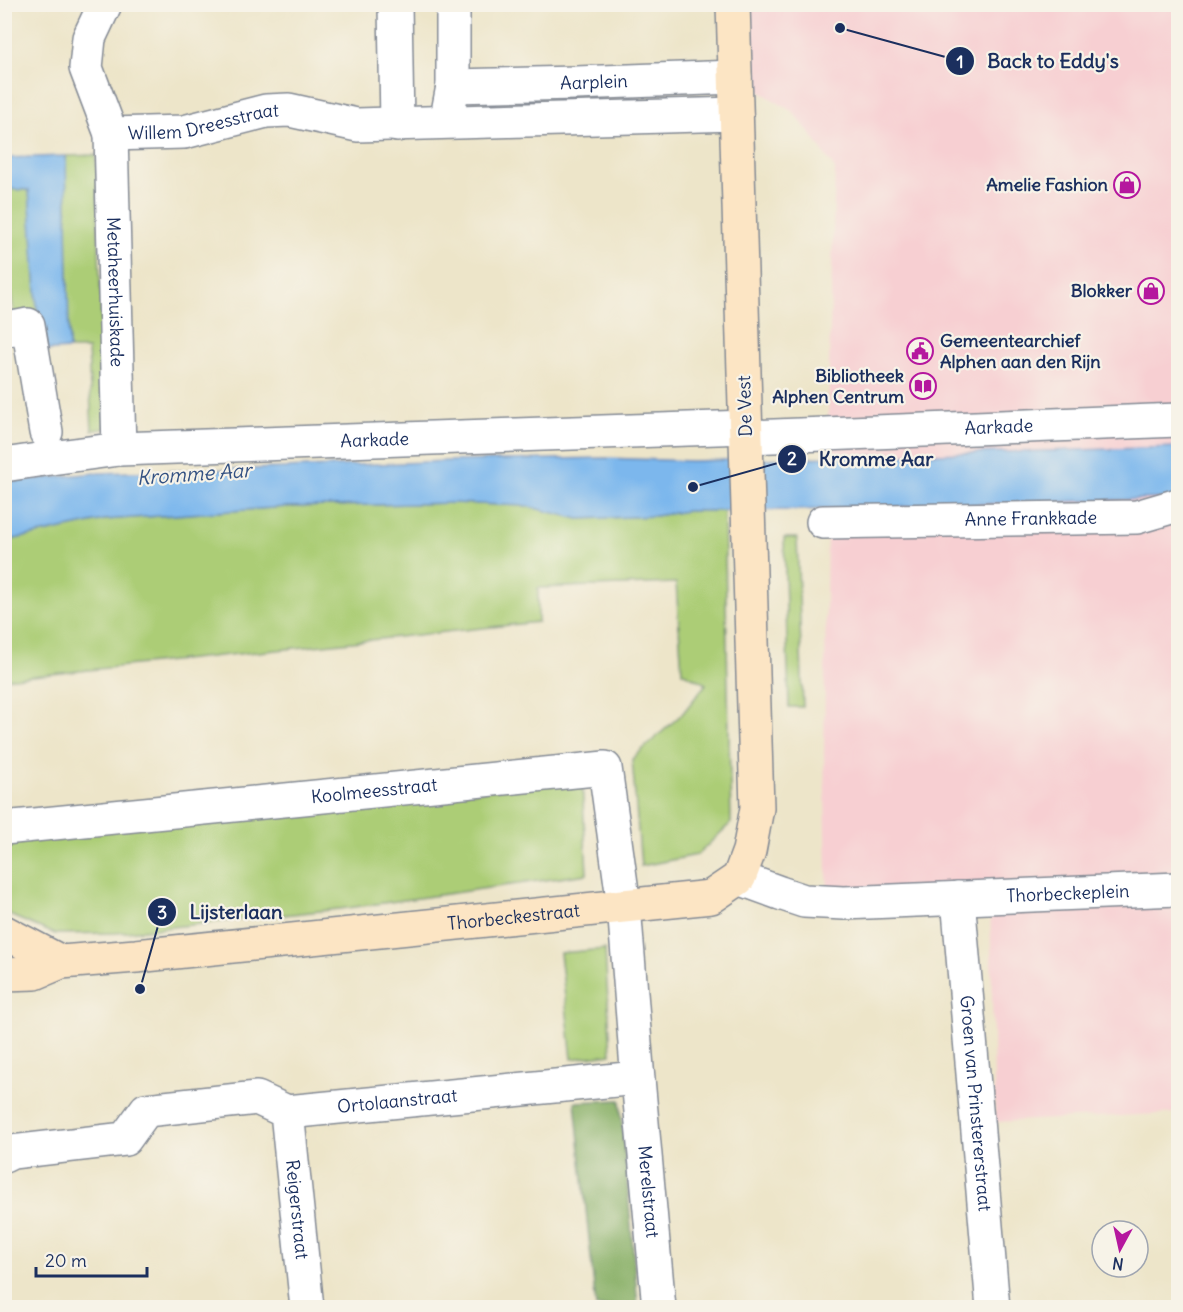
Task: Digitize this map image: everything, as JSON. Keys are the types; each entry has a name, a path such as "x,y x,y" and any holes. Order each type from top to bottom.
{"street":[{"name":"Willem Dreesstraat","path":"105,4 89,38 86,68 111,134 184,132 266,111 289,110 357,126 446,123 567,126 736,114"},
{"path":"395,4 397,125"},
{"path":"446,123 453,86 453,4"},
{"name":"De Vest","path":"733,4 757,808 749,851 739,878"},
{"name":"Aarplein","path":"453,86 735,77"},
{"path":"567,126 576,83"},
{"name":"Metaheerhuiskade","path":"111,134 119,449"},
{"path":"8,329 28,325 46,432"},
{"name":"Aarkade","path":"4,465 119,449 303,441 1179,420"},
{"name":"Anne Frankkade","path":"823,522 1137,516 1179,505"},
{"name":"Koolmeesstraat","path":"4,828 605,768 624,906"},
{"path":"739,878 804,901 844,903 958,898"},
{"name":"Thorbeckestraat","path":"4,974 35,973 61,962 711,897 739,878"},
{"name":"Thorbeckeplein","path":"958,898 1179,889"},
{"name":"Groen van Prinstererstraat","path":"958,898 993,1308"},
{"path":"624,906 637,1078"},
{"path":"4,932 61,962"},
{"name":"Ortolaanstraat","path":"286,1112 637,1078"},
{"name":"Merelstraat","path":"637,1078 658,1308"},
{"path":"4,1156 12,1152 125,1139 146,1110 257,1098 286,1112"},
{"name":"Reigerstraat","path":"286,1112 307,1308"}],"shaded area":[{"path":"741,5 1178,5 1178,1113 995,1122 990,905 828,911 824,755 829,364 835,169 793,112 759,91 743,52"}],"green space":[{"path":"96,155 105,429 92,430 88,349 69,349 66,156"},
{"path":"4,189 29,190 39,316 15,319 5,259"},
{"path":"454,503 526,506 579,519 655,516 686,511 724,511 731,823 697,855 641,866 632,759 683,713 706,684 682,672 676,583 538,588 538,622 5,679 4,541 104,520 287,507"},
{"path":"784,538 797,538 803,707 789,707"},
{"path":"582,781 587,874 348,908 117,933 55,934 5,911 4,839"},
{"path":"605,949 611,1054 572,1059 560,953"},
{"path":"620,1100 638,1307 596,1307 575,1102"}],"water":[{"path":"66,156 69,349 40,351 29,190 5,189 4,158"},
{"path":"1178,447 1178,498 797,510 686,511 655,516 579,519 526,506 454,503 287,507 104,520 5,541 4,482 96,473 448,461 604,458 692,461"}],"place":[{"name":"Back to Eddy's","path":"840,28"},
{"name":"Amelie Fashion","path":"1127,185"},
{"name":"Blokker","path":"1151,291"},
{"name":"Gemeentearchief Alphen aan den Rijn","path":"920,351"},
{"name":"Bibliotheek Alphen Centrum","path":"923,386"},
{"name":"Kromme Aar","path":"693,487"},
{"name":"Lijsterlaan","path":"140,989"}]}
